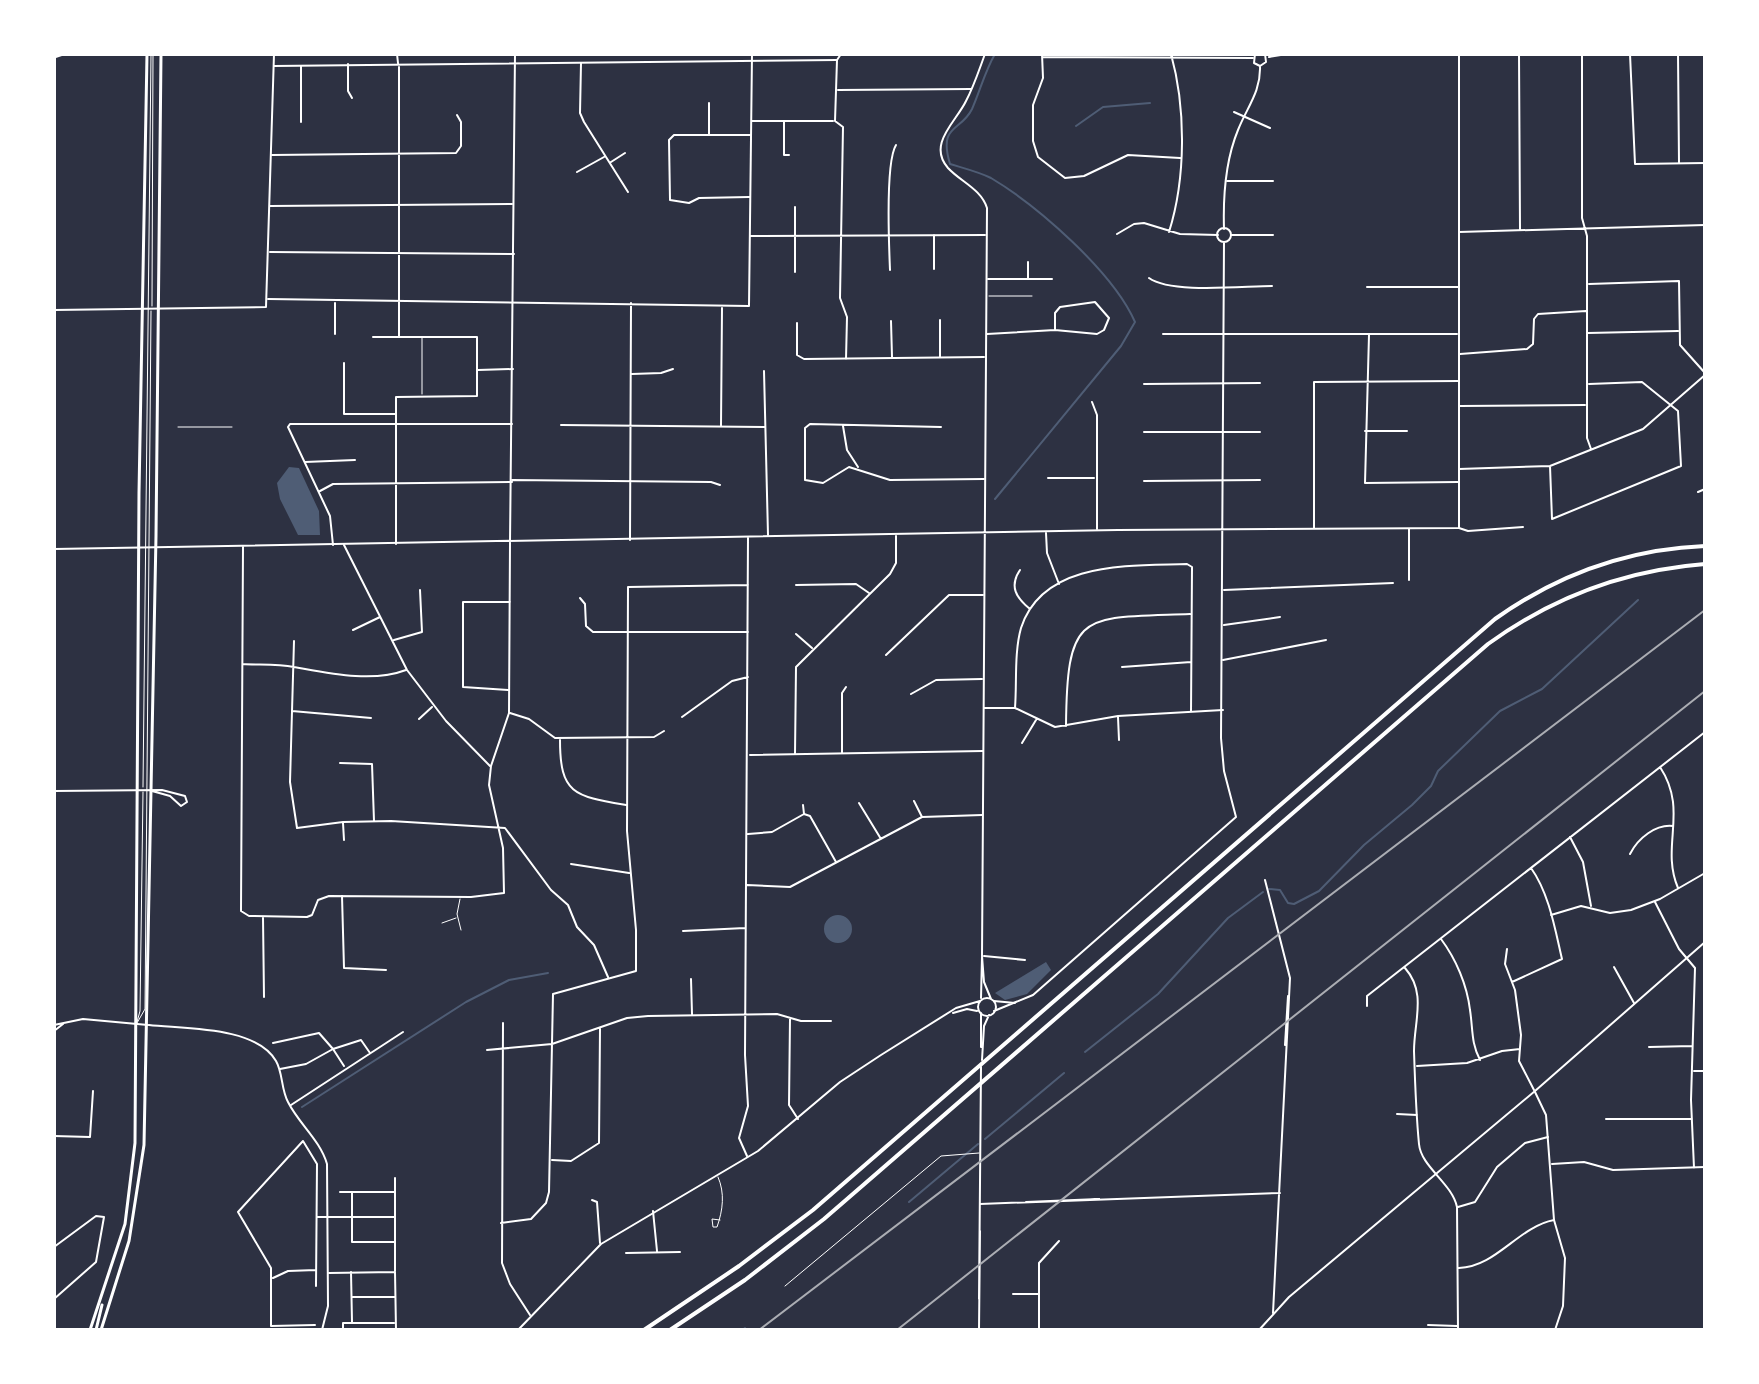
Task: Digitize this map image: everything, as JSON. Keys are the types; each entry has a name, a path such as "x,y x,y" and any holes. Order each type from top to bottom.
{"highway":[{"path":"644,1330 797,1223 1495,619 1548,586 1599,565 1648,552 1705,546"},
{"path":"670,1330 796,1241 1497,638 1542,610 1592,588 1650,571 1705,564"}],"main road":[{"path":"54,57 63,54"},
{"path":"100,1330 129,1241 139,1191 148,1025 140,548 150,54"},
{"path":"90,1330 102,1302 125,1224 132,1183 135,1024 156,548 161,54"},
{"path":"100,1330 102,1302"}],"street":[{"path":"54,310 266,307 274,54"},
{"path":"397,54 399,337"},
{"path":"243,547 241,911 246,915 263,917 310,917 321,898 498,896 504,893 503,856 490,793 491,766 509,713 515,54"},
{"path":"268,299 749,306 752,54"},
{"path":"796,54 796,60"},
{"path":"835,121 837,60 841,54"},
{"path":"979,1330 987,235 985,202 948,168 940,153 944,136 972,89 985,54"},
{"path":"1218,235 1224,229 1227,181 1238,130 1254,100 1260,66 1266,56 1287,54"},
{"path":"1459,54 1459,528"},
{"path":"1519,54 1520,231"},
{"path":"1582,54 1584,229 1588,284 1586,405 1587,438 1591,449"},
{"path":"1630,54 1635,164 1705,163"},
{"path":"1678,54 1679,163"},
{"path":"1169,232 1175,212 1180,158 1180,97 1172,55"},
{"path":"1180,158 1128,155 1084,176 1065,178 1038,157 1033,141 1033,105 1043,78 1042,56 1254,56 1260,66"},
{"path":"274,66 837,60"},
{"path":"581,62 580,113 628,192"},
{"path":"348,64 348,91 352,98"},
{"path":"301,65 301,122"},
{"path":"837,90 972,89"},
{"path":"709,103 709,136"},
{"path":"1234,112 1270,128"},
{"path":"272,155 459,151 461,122 457,115"},
{"path":"784,121 784,155 789,155"},
{"path":"751,122 835,121 843,127 839,235 846,359"},
{"path":"750,135 670,137 670,200 689,203 699,198 750,197"},
{"path":"890,270 892,152 896,145"},
{"path":"610,162 625,153"},
{"path":"577,172 604,156"},
{"path":"1227,181 1273,181"},
{"path":"269,206 514,204"},
{"path":"795,207 795,272"},
{"path":"982,1052 984,1026 989,1015 1033,995 1236,817 1222,758 1224,242 1218,235 1169,232 1144,223 1134,224 1117,234"},
{"path":"1459,232 1705,225"},
{"path":"1224,229 1231,235 1273,235"},
{"path":"934,235 934,269"},
{"path":"750,236 987,235"},
{"path":"1224,242 1231,235"},
{"path":"268,252 514,254"},
{"path":"1028,262 1028,279"},
{"path":"1149,278 1156,284 1272,286"},
{"path":"986,279 1052,279"},
{"path":"1459,469 1550,466 1643,429 1705,374 1680,347 1676,282 1588,284"},
{"path":"1367,287 1459,287"},
{"path":"335,300 335,334"},
{"path":"986,334 1055,330 1097,334 1104,330 1109,318 1095,302 1057,309 1055,330"},
{"path":"630,540 631,303"},
{"path":"721,427 722,306"},
{"path":"1460,354 1531,347 1536,315 1587,311"},
{"path":"940,320 940,358"},
{"path":"891,321 892,358"},
{"path":"797,323 799,356 846,359 986,357"},
{"path":"1588,333 1679,331"},
{"path":"1163,334 1460,334"},
{"path":"1369,335 1365,483 1459,482"},
{"path":"373,337 477,337 477,396 396,397 396,544"},
{"path":"344,363 344,414 396,414"},
{"path":"477,370 513,369"},
{"path":"631,374 661,373 673,369"},
{"path":"764,371 768,536"},
{"path":"1314,528 1314,382 1460,381"},
{"path":"1550,466 1552,519 1678,468 1682,462 1681,417 1642,382 1587,384"},
{"path":"1144,384 1260,383"},
{"path":"1092,402 1097,415 1097,530"},
{"path":"1460,406 1586,405"},
{"path":"333,545 330,516 288,427 307,424 512,424"},
{"path":"561,425 765,427"},
{"path":"941,427 808,425 805,428 806,481 823,483 840,470 858,468 890,480 984,479"},
{"path":"843,426 847,450 858,468"},
{"path":"1365,431 1407,431"},
{"path":"1144,432 1260,432"},
{"path":"304,462 355,460"},
{"path":"1048,478 1097,478"},
{"path":"319,491 333,484 630,479 720,485"},
{"path":"1144,481 1260,480"},
{"path":"1698,492 1705,489"},
{"path":"54,549 1097,530 1459,528 1468,531 1523,527"},
{"path":"1409,528 1409,580"},
{"path":"1046,533 1047,553 1059,585"},
{"path":"795,754 796,667 870,594 896,563 896,534"},
{"path":"747,1157 739,1138 748,1106 748,537"},
{"path":"344,545 407,670 433,706 491,766"},
{"path":"1015,708 1020,636 1031,609 1059,585 1101,567 1187,564 1192,567 1191,712"},
{"path":"1020,570 1014,583 1015,593 1031,609"},
{"path":"1224,590 1393,583"},
{"path":"796,585 856,584 870,594"},
{"path":"501,1223 531,1219 546,1203 549,1192 553,994 636,971 628,805 628,587 748,585"},
{"path":"393,641 422,632 420,590"},
{"path":"886,655 949,595 985,595"},
{"path":"580,598 585,604 588,629 748,632"},
{"path":"509,690 464,688 463,602 511,602"},
{"path":"1066,727 1068,660 1085,629 1105,619 1191,614"},
{"path":"353,630 381,617"},
{"path":"1224,625 1280,617"},
{"path":"796,634 813,649"},
{"path":"1223,660 1326,640"},
{"path":"294,641 290,782 297,828 374,821 497,825 505,828 551,890 568,905 577,927 594,945 608,978"},
{"path":"1122,667 1191,662"},
{"path":"243,664 292,667 320,673 392,675 407,670"},
{"path":"682,717 732,681 748,677"},
{"path":"911,694 936,680 983,679"},
{"path":"842,753 842,693 846,687"},
{"path":"419,719 433,706"},
{"path":"983,709 1015,708 1036,719 1066,727 1118,716 1223,710"},
{"path":"291,711 371,718"},
{"path":"509,713 529,719 546,733 560,738 654,737 664,731"},
{"path":"1118,716 1119,740"},
{"path":"1022,743 1036,719"},
{"path":"1367,1006 1367,996 1705,732"},
{"path":"560,738 561,776 568,786 587,795 628,805"},
{"path":"749,755 983,751"},
{"path":"340,763 372,764 374,821"},
{"path":"1660,767 1673,790 1673,873 1679,889"},
{"path":"54,791 145,791 171,791 185,796 187,802 181,806 170,796 145,791"},
{"path":"914,801 922,817"},
{"path":"859,803 881,839"},
{"path":"803,805 804,814"},
{"path":"747,834 772,832 804,814 810,816 837,863"},
{"path":"746,885 790,887 922,817 983,815"},
{"path":"343,822 344,840"},
{"path":"1630,854 1640,840 1658,828 1674,827"},
{"path":"1569,836 1583,862 1591,907"},
{"path":"571,864 631,873"},
{"path":"1512,982 1562,959 1539,878 1531,867"},
{"path":"1551,915 1591,907 1610,913 1655,902 1705,873"},
{"path":"1265,880 1285,950 1289,992 1273,1313"},
{"path":"342,896 344,966 349,971 386,970"},
{"path":"1655,902 1695,968 1694,1168"},
{"path":"263,917 264,997"},
{"path":"683,931 746,928"},
{"path":"1440,938 1456,963 1469,999 1472,1041 1480,1060"},
{"path":"1259,1330 1273,1313 1705,942"},
{"path":"1507,949 1505,964 1512,982 1522,1069 1546,1115 1554,1220 1565,1264 1563,1306 1555,1330"},
{"path":"982,956 1025,960"},
{"path":"982,956 984,982 994,1011"},
{"path":"1404,967 1412,975 1419,999 1416,1066 1420,1152 1455,1197 1457,1207 1458,1328 1428,1325"},
{"path":"1614,967 1634,1004"},
{"path":"691,979 692,1015"},
{"path":"951,1014 956,1008 980,1001 1016,1003"},
{"path":"518,1330 601,1244 747,1157 798,1119 840,1082 951,1014 967,1009 989,1015"},
{"path":"487,1050 552,1044 627,1018 746,1014 831,1021"},
{"path":"790,1018 789,1105 798,1119"},
{"path":"54,1025 83,1019 148,1025 235,1036 267,1050 279,1070 290,1106 325,1157 328,1306 322,1330"},
{"path":"503,1023 502,1263 510,1284 530,1315"},
{"path":"54,1031 64,1024"},
{"path":"550,1160 571,1161 599,1143 600,1028"},
{"path":"290,1106 403,1032"},
{"path":"273,1043 319,1033 345,1068"},
{"path":"279,1070 306,1064 333,1049 361,1040 370,1053"},
{"path":"1649,1047 1693,1046"},
{"path":"1416,1066 1480,1060 1502,1051 1521,1049"},
{"path":"1693,1071 1705,1071"},
{"path":"54,1136 90,1137 93,1091"},
{"path":"1397,1114 1419,1115"},
{"path":"1606,1119 1692,1119"},
{"path":"1457,1207 1475,1202 1492,1172 1525,1143 1548,1137"},
{"path":"315,1325 292,1328 271,1326 271,1268 238,1212 303,1141 317,1164 316,1286"},
{"path":"1549,1164 1584,1162 1613,1170 1705,1167"},
{"path":"395,1178 396,1330"},
{"path":"340,1192 395,1192"},
{"path":"352,1192 352,1242 395,1242"},
{"path":"980,1204 1281,1193"},
{"path":"592,1200 597,1202 601,1244"},
{"path":"653,1211 657,1252"},
{"path":"54,1247 96,1216 104,1217 96,1262 54,1299"},
{"path":"316,1217 395,1217"},
{"path":"1458,1268 1474,1267 1537,1224 1554,1220"},
{"path":"1039,1330 1039,1263 1059,1241"},
{"path":"626,1253 680,1252"},
{"path":"272,1278 288,1271 316,1270"},
{"path":"351,1272 352,1323"},
{"path":"328,1273 395,1272"},
{"path":"1013,1294 1039,1294"},
{"path":"351,1297 395,1297"},
{"path":"343,1330 343,1323 396,1323"}],"lane":[{"path":"135,1024 145,1013 150,54"},
{"path":"986,296 1032,296"},
{"path":"145,791 150,310"},
{"path":"422,338 422,396"},
{"path":"178,427 232,427"},
{"path":"460,896 458,917 461,930"},
{"path":"442,923 458,917"},
{"path":"785,1286 941,1156 981,1153"},
{"path":"717,1175 722,1193 720,1220"}],"water":[{"path":"289,467 299,468 319,511 320,535 298,535 280,499 277,483"},
{"path":"838,915 848,919 852,929 848,939 838,943 828,939 824,929 828,919"},
{"path":"1046,962 1051,970 1027,994 1005,1000 995,993"}],"waterway":[{"path":"995,54 972,109 949,135 947,151 950,164 991,178 1030,205 1072,242 1110,282 1135,322 1121,346 995,499"},
{"path":"1076,126 1103,107 1150,103"},
{"path":"1269,889 1280,890 1288,903 1294,904 1319,891 1364,845 1412,805 1431,786 1438,771 1500,711 1542,689 1638,600"},
{"path":"1085,1052 1158,994 1228,918 1263,892"},
{"path":"302,1107 466,1002 509,980 548,973"},
{"path":"985,1139 1064,1073"},
{"path":"909,1202 978,1144"}],"railway":[{"path":"759,1330 1705,610"},
{"path":"897,1330 1705,691"}]}
